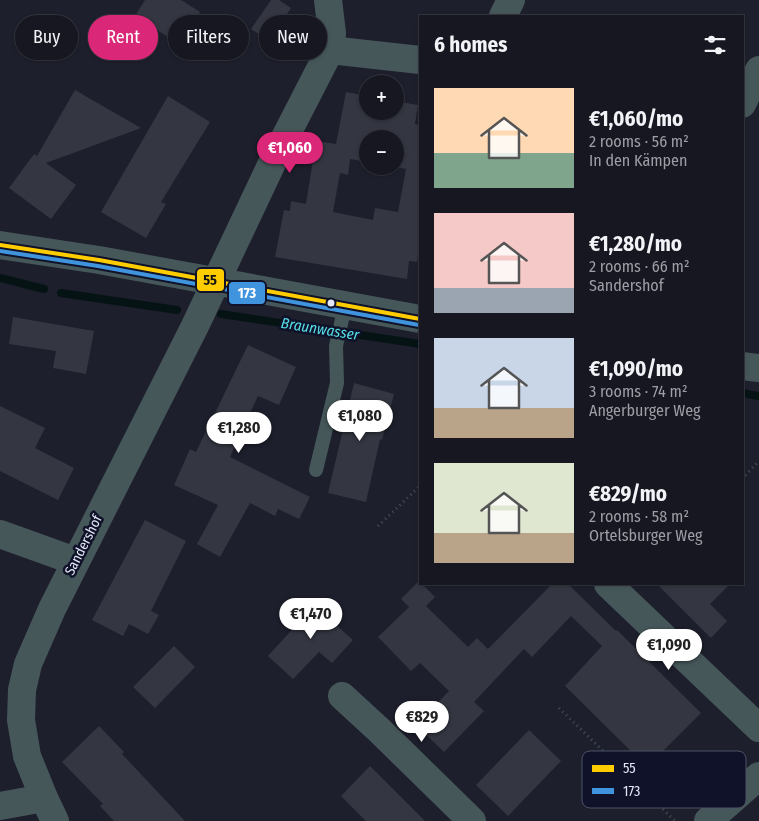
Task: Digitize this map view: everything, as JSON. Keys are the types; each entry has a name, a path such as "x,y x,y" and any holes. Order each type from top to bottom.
{"street":[{"path":"328,0 332,33 330,50 419,60"},
{"path":"504,15 511,0"},
{"name":"Sandershof","path":"49,809 27,756 21,720 22,690 28,664 37,640 75,561 195,326 273,161 330,50"},
{"path":"744,100 759,70"},
{"path":"744,104 759,108"},
{"path":"0,245 216,281 343,314 419,319"},
{"path":"744,366 759,368"},
{"path":"0,534 75,561"},
{"path":"609,585 759,728"},
{"path":"342,696 472,821"},
{"path":"746,787 759,776"},
{"path":"0,806 49,809"},
{"path":"708,821 723,808"}],"lane":[{"path":"316,470 337,383 336,346 343,314"}],"path":[{"path":"744,477 759,461"},
{"path":"378,526 419,487"},
{"path":"559,708 603,751"},
{"path":"662,808 675,821"}],"building":[{"path":"145,0 181,0 200,12 198,15 168,15 168,37 158,31 158,15 136,15"},
{"path":"271,0 279,0 291,8 286,15 261,15"},
{"path":"259,17 259,34 251,29"},
{"path":"75,90 141,128 46,163 76,185 51,219 9,188 34,154 37,156"},
{"path":"346,92 359,94 359,120 404,120 404,103 418,105 415,124 419,125 419,249 417,262 409,261 407,279 275,257 284,210 290,211 291,201 306,204 316,141 336,144","holes":["359,130 404,130 404,169 406,169 398,212 375,208 373,220 333,212 340,173 348,175 350,159 359,160"]},
{"path":"168,96 210,122 161,202 166,204 146,238 101,212"},
{"path":"13,317 94,331 86,374 53,368 56,351 9,344"},
{"path":"248,345 296,367 279,405 258,396 230,457 310,497 299,519 278,509 275,516 250,503 220,557 197,544 218,505 174,485 190,449 196,452"},
{"path":"354,383 394,394 382,440 380,439 366,502 328,493"},
{"path":"0,406 45,428 35,448 74,468 58,500 0,471"},
{"path":"145,520 186,541 151,611 159,615 148,634 129,624 123,636 92,620"},
{"path":"419,581 419,585 423,585 435,597 426,606 468,647 477,638 488,649 551,585 569,585 701,713 663,751 631,751 565,686 602,646 571,616 532,657 524,649 474,702 484,711 444,752 416,725 449,691 420,663 411,671 378,637 409,607 401,599"},
{"path":"658,585 729,585 710,604 727,621 711,638"},
{"path":"320,599 342,619 336,625 353,640 332,663 319,652 293,679 268,656"},
{"path":"174,646 195,667 155,708 133,687"},
{"path":"99,726 124,752 122,754 185,821 114,821 100,806 103,804 62,762"},
{"path":"529,730 561,761 508,816 476,785"},
{"path":"370,766 425,821 366,821 341,796"}],"waterway":[{"name":"Braunwasser","path":"0,278 44,289"},
{"name":"Braunwasser","path":"61,293 177,310"},
{"name":"Braunwasser","path":"221,314 419,344"},
{"name":"Braunwasser","path":"744,393 759,396"}],"transit line":[{"name":"55","path":"0,245 99,260 419,319"},
{"name":"173","path":"0,251 98,266 419,325"}]}
